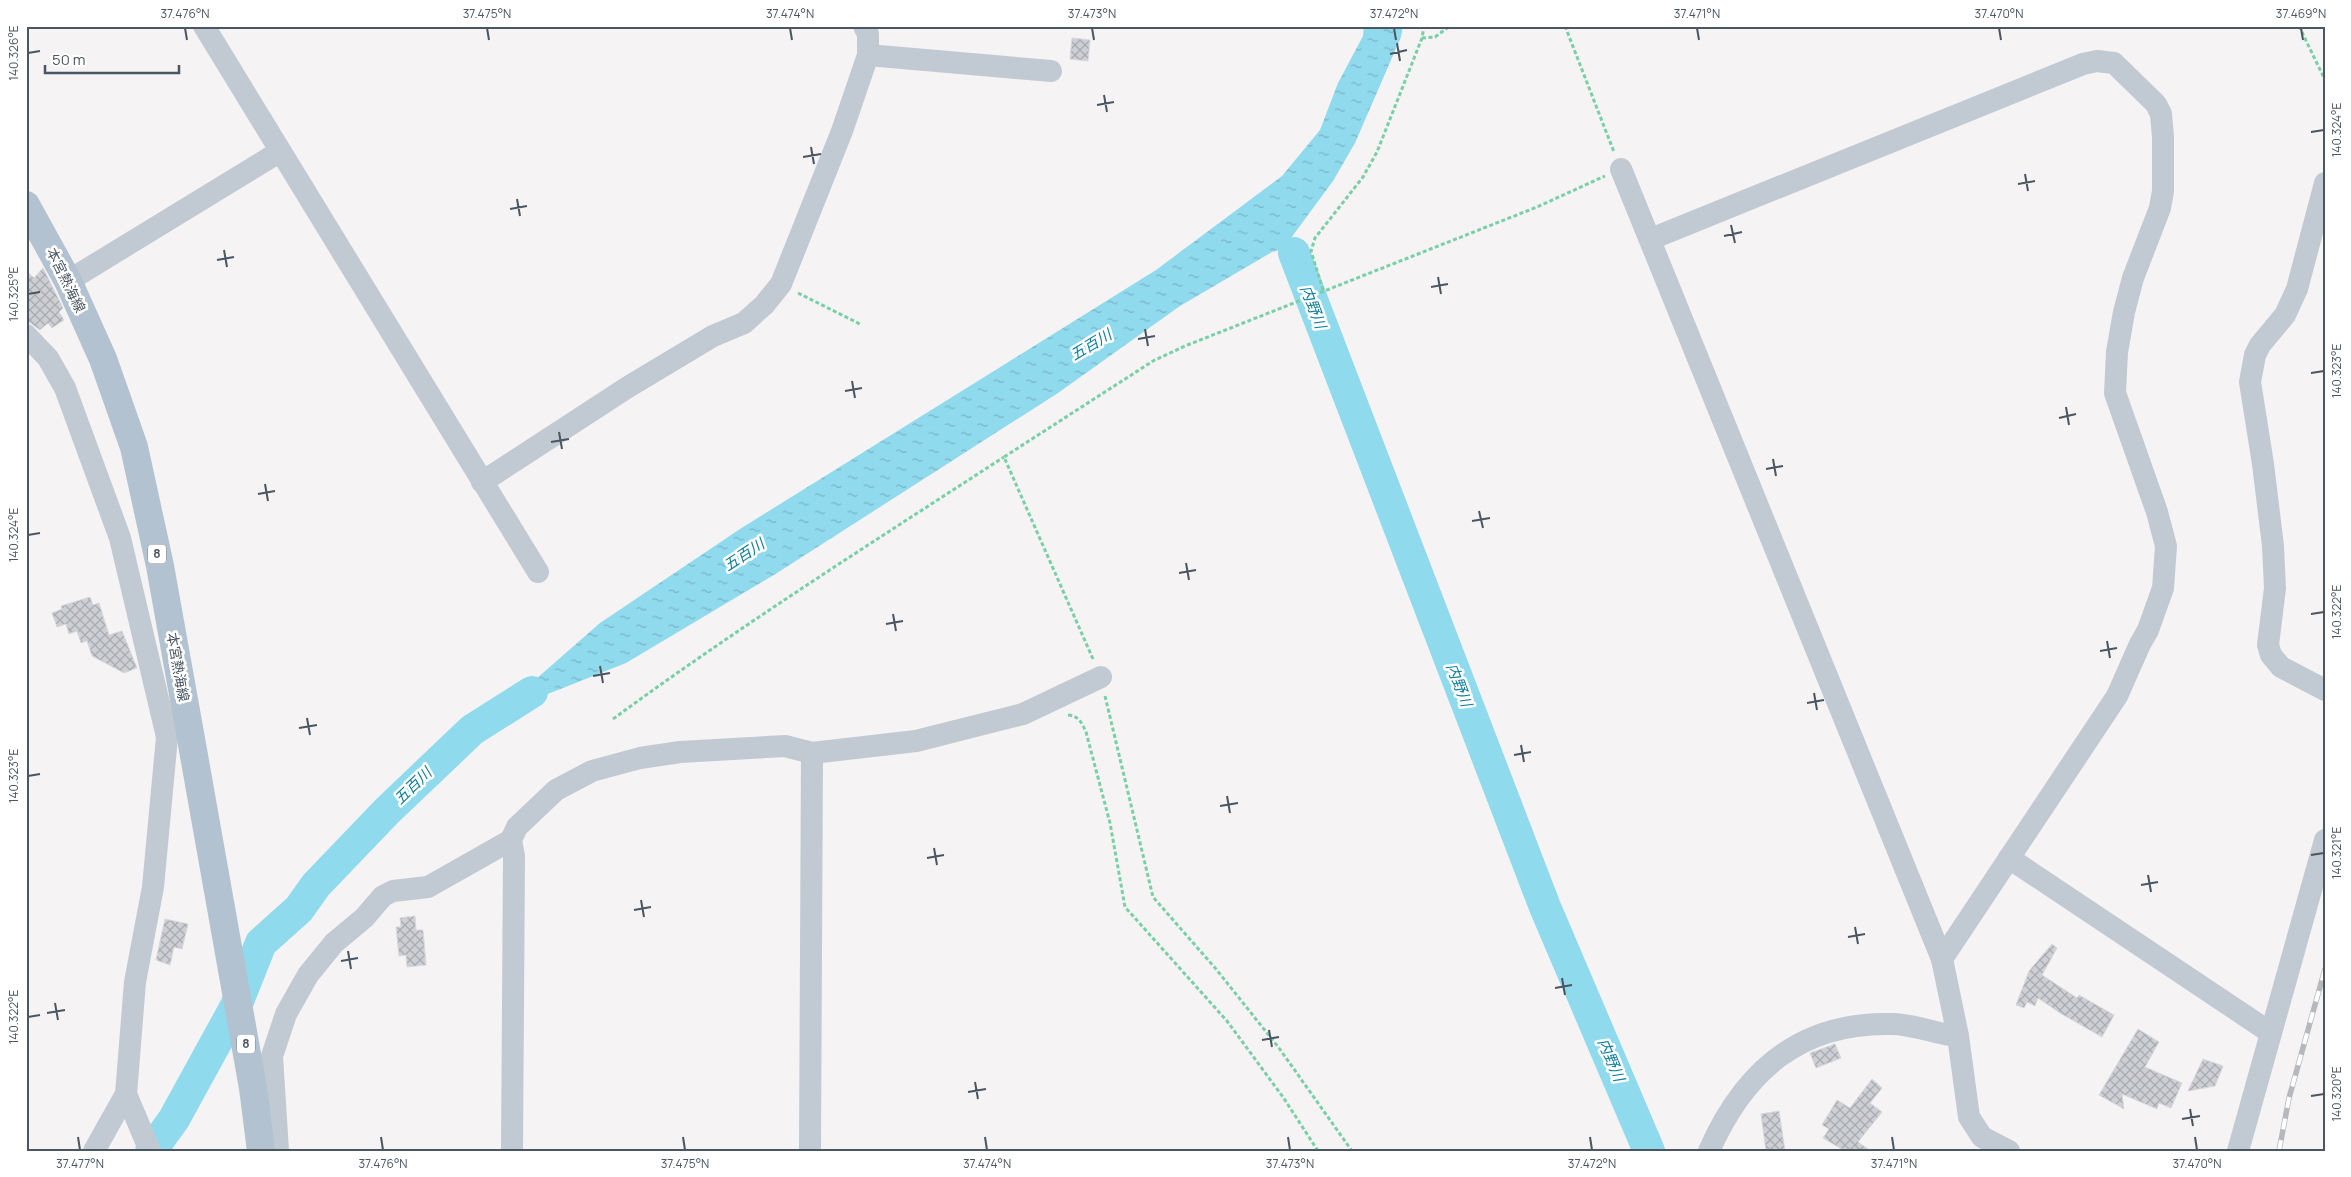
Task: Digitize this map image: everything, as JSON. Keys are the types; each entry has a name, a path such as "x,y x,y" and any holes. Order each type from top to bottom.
{"main road":[{"name":"本宮熱海線","path":"26,205 68,281 106,368 134,447 149,511 253,1088 261,1151"}],"street":[{"path":"204,26 279,152 538,572"},
{"path":"482,482 628,387 713,336 744,323 764,305 781,284 842,131 868,55 868,34 864,26"},
{"path":"868,55 1051,71"},
{"path":"1651,240 2083,64 2097,61 2114,63 2156,104 2161,114 2163,191 2160,208 2134,278 2124,312 2117,352 2114,393 2157,512 2166,546 2164,588 2148,630 2117,696 1942,959"},
{"path":"68,281 279,152"},
{"path":"1621,169 1942,959 1958,1036 1969,1117 1982,1137 2009,1151"},
{"path":"2325,183 2297,290 2285,315 2260,345 2255,355 2250,382 2273,546 2275,588 2269,626 2269,649 2281,667 2325,690"},
{"path":"26,335 48,358 65,388 113,519 126,565 167,737 152,887 135,982 129,1101 150,1151"},
{"path":"113,519 149,511"},
{"path":"278,1151 272,1056 286,1014 308,975 334,943 364,918 383,896 393,891 428,887 511,840 518,827 541,802 562,785 592,771 640,758 680,752 758,746 785,746 812,753 916,741 1023,714 1101,677"},
{"path":"810,1151 812,753"},
{"path":"511,840 514,856 512,1151"},
{"path":"2238,1151 2325,840"},
{"path":"2009,858 2271,1033"},
{"path":"1709,1151 1723,1119 1740,1094 1759,1073 1802,1041 1814,1035 1873,1024 1891,1024 1922,1027 1958,1036"},
{"path":"94,1151 129,1101"}],"path":[{"path":"1323,290 1311,251 1315,238 1363,177 1377,152 1422,38 1424,26"},
{"path":"1422,38 1435,37 1450,26"},
{"path":"613,719 827,572 1153,361 1323,290 1537,207 1621,169 1565,26"},
{"path":"2299,26 2325,80"},
{"path":"781,284 862,325"},
{"path":"1004,457 1101,677 1153,897 1216,970 1267,1034 1352,1151"},
{"path":"1067,715 1075,715 1082,722 1086,732 1110,823 1125,907 1227,1021 1284,1097 1318,1151"}],"water":[{"path":"1364,26 1403,26 1401,37 1355,143 1333,181 1291,238 1312,293 1307,295 1285,248 1272,252 1180,306 1058,393 777,573 626,663 495,715 600,623 740,529 1156,270 1282,176 1320,130 1338,83 1363,36"}],"building":[{"path":"1072,38 1090,40 1088,61 1070,59"},
{"path":"43,268 63,308 59,312 64,320 52,328 48,323 40,330 26,320 26,271 34,278"},
{"path":"90,597 93,605 99,603 109,635 122,631 137,668 124,673 92,656 87,641 81,643 77,631 69,634 66,624 57,627 52,613 62,609 61,606"},
{"path":"415,916 416,930 423,930 426,965 407,967 406,955 399,956 396,927 401,927 400,918"},
{"path":"165,919 188,924 182,949 174,947 170,965 156,960"},
{"path":"2052,944 2057,948 2042,975 2077,998 2079,995 2114,1015 2102,1037 2038,998 2035,1006 2027,1002 2024,1008 2016,1005 2029,971"},
{"path":"2138,1029 2159,1042 2145,1067 2182,1083 2171,1108 2159,1103 2157,1109 2122,1094 2124,1109 2099,1095"},
{"path":"1835,1044 1841,1058 1816,1068 1810,1053"},
{"path":"2203,1059 2223,1066 2215,1086 2188,1091"},
{"path":"1872,1079 1882,1088 1870,1103 1882,1112 1858,1142 1871,1151 1845,1151 1823,1138 1829,1129 1822,1125 1837,1100 1850,1108"},
{"path":"1779,1111 1785,1151 1766,1151 1761,1114"}],"waterway":[{"name":"内野川","path":"1294,253 1545,907 1649,1151"},
{"name":"五百川","path":"151,1151 174,1119 236,1006 261,943 299,909 316,885 387,811 472,730 532,692"}],"railway":[{"path":"2279,1151 2289,1098 2325,969"}]}
